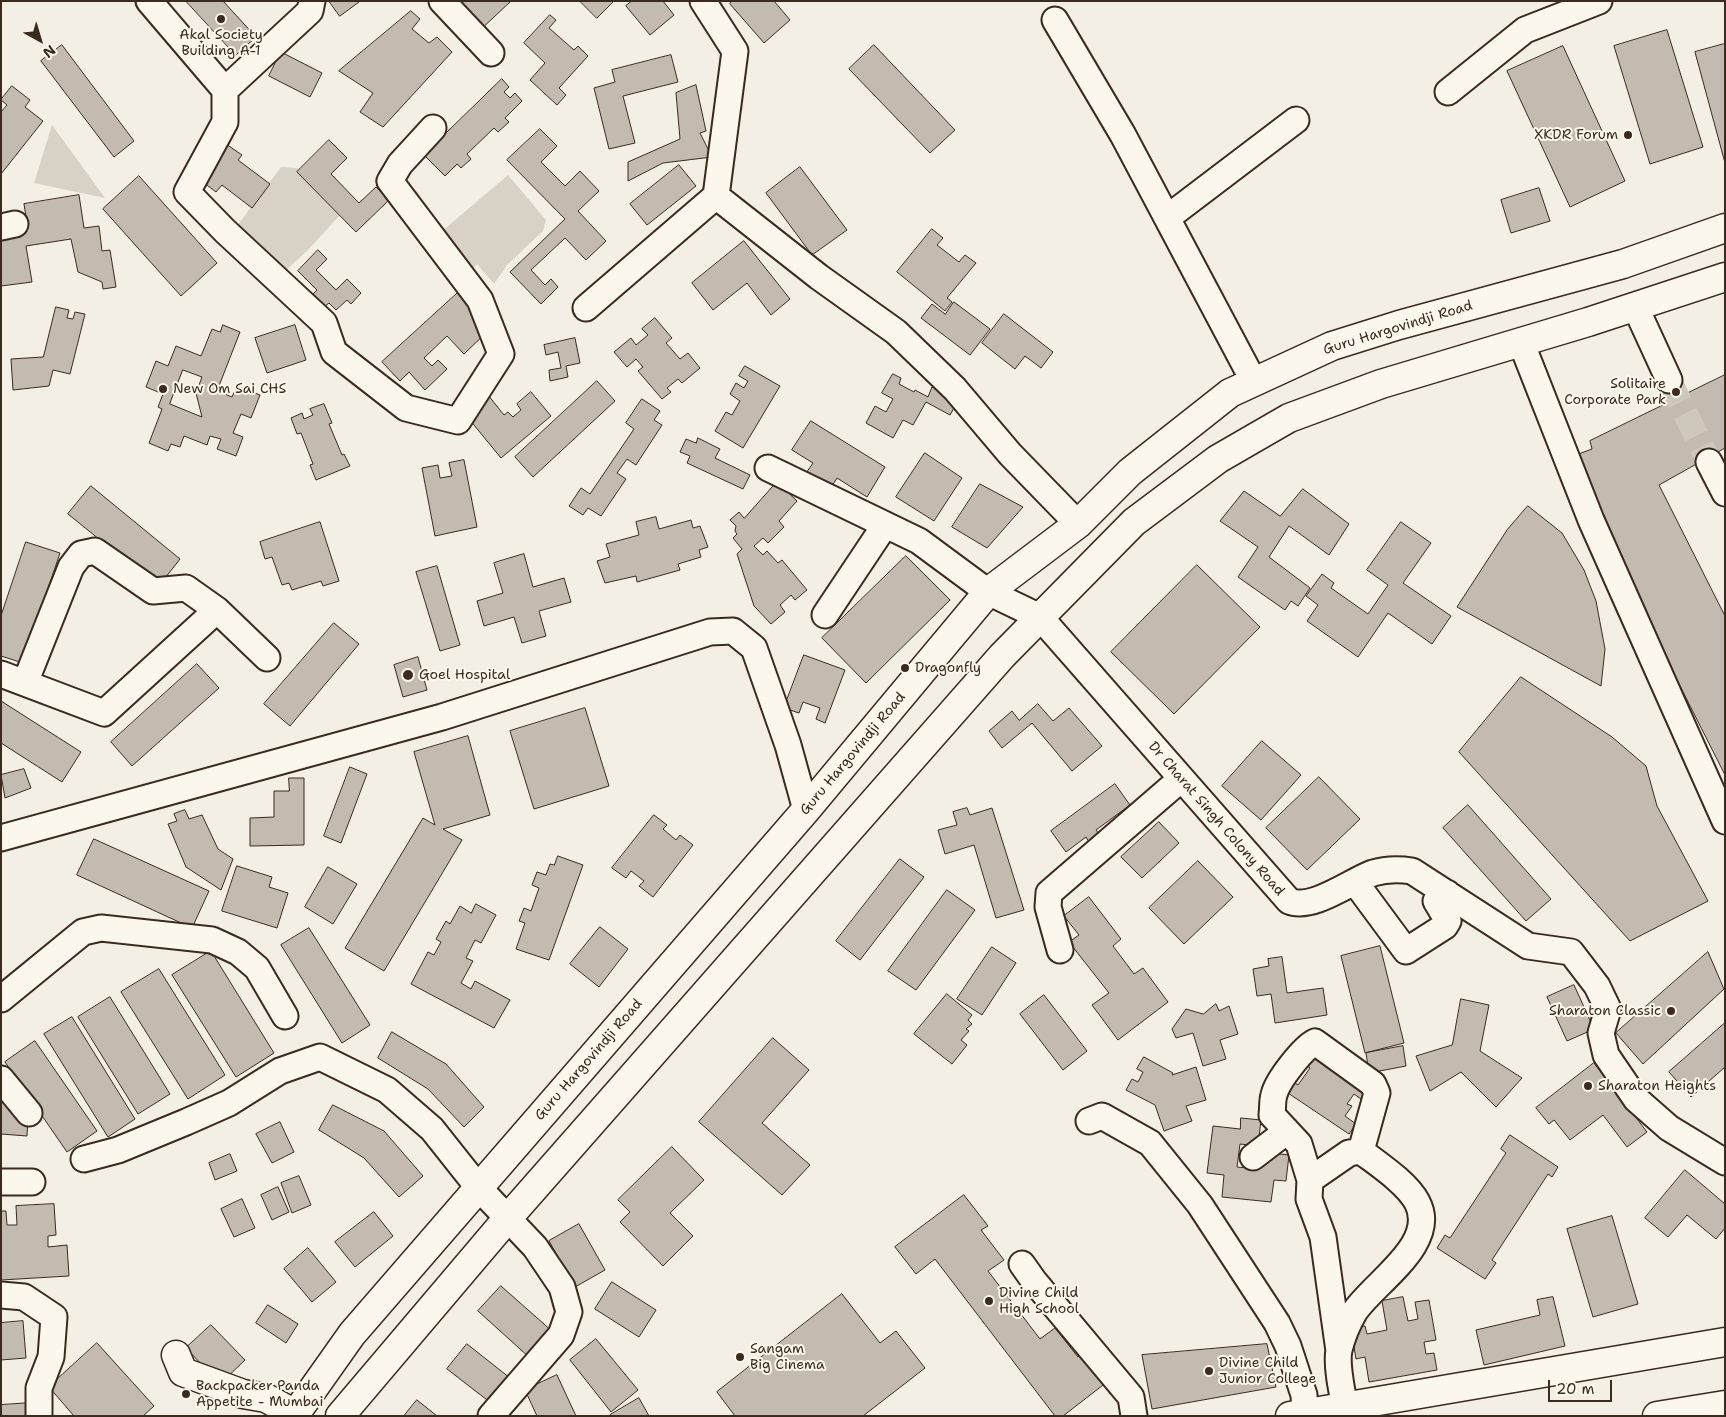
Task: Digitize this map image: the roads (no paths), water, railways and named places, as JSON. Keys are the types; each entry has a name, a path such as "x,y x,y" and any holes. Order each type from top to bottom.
{"main road":[{"name":"Guru Hargovindji Road","path":"294,1415 352,1334 806,810 988,592 1078,524 1130,472 1230,393 1332,346 1399,325 1623,264 1725,228"},
{"path":"340,1416 507,1219 1002,656 1134,522 1218,459 1288,418 1381,384 1522,342 1725,277"},
{"path":"1298,1414 1725,1342"},
{"path":"176,1355 183,1372 243,1394 266,1398 294,1415"},
{"path":"1657,1416 1725,1406"}],"street":[{"path":"149,1 225,90 225,122 187,192 225,231 324,323 334,352 406,408 458,422 501,354 480,300 390,181 400,164 433,128"},
{"path":"225,90 310,11 312,1"},
{"path":"442,1 491,53"},
{"path":"586,308 716,196 734,51 702,1"},
{"path":"1448,92 1525,30 1599,1"},
{"path":"1055,20 1123,135 1254,382"},
{"path":"1167,218 1296,120"},
{"path":"716,196 819,277 896,332 955,389 1010,454 1078,524"},
{"path":"1635,306 1669,380"},
{"path":"1522,342 1592,520 1725,821"},
{"path":"1709,462 1725,493"},
{"name":"Dr Charat Singh Colony Road","path":"768,468 919,541 988,592 1040,617 1289,901 1296,904 1362,891 1373,874 1399,868 1412,871 1441,897 1528,946 1571,952 1598,986 1608,1009 1601,1033 1606,1055 1636,1099 1669,1128 1725,1162"},
{"path":"825,615 885,525"},
{"path":"25,683 71,567 81,554 95,551 153,591 186,588 217,610 267,658"},
{"path":"1,674 104,713 217,610"},
{"path":"1,838 442,717 710,632 733,631 754,648 788,745 806,810"},
{"path":"1060,950 1048,907 1049,893 1181,779"},
{"path":"1362,891 1406,951 1445,926 1448,920 1441,897"},
{"path":"1,998 83,932 101,928 212,940 238,952 257,968 285,1016"},
{"path":"1345,1407 1339,1351 1322,1237 1309,1199 1310,1180 1299,1144 1272,1115 1273,1097 1276,1088 1307,1046 1315,1042 1373,1084 1377,1093 1361,1151"},
{"path":"84,1159 118,1150 228,1104 280,1071 320,1057 387,1090 432,1129 478,1187 535,1247 562,1287 569,1312 561,1335 491,1416"},
{"path":"1,1078 29,1114"},
{"path":"1089,1121 1102,1116 1150,1143 1200,1205 1277,1323 1288,1346 1304,1395 1298,1414"},
{"path":"1253,1157 1287,1131"},
{"path":"1310,1180 1349,1153 1361,1151 1387,1171 1417,1202 1422,1230 1418,1240 1404,1258 1355,1312 1339,1351"},
{"path":"1,1182 32,1182"},
{"path":"1022,1264 1131,1398 1134,1416"},
{"path":"1,1295 24,1298 54,1317 51,1357 39,1388 39,1416"}],"tunnel":[{"path":"1669,380 1709,462"}],"place":[{"name":"Akal Society Building A-1","path":"221,19"},
{"name":"XKDR Forum","path":"1628,135"},
{"name":"New Om Sai CHS","path":"163,389"},
{"name":"Solitaire Corporate Park","path":"1676,392"},
{"name":"Dragonfly","path":"905,668"},
{"name":"Goel Hospital","path":"408,675"},
{"name":"Sharaton Classic","path":"1671,1011"},
{"name":"Sharaton Heights","path":"1588,1086"},
{"name":"Divine Child High School","path":"989,1301"},
{"name":"Sangam Big Cinema","path":"740,1357"},
{"name":"Divine Child Junior College","path":"1209,1371"},
{"name":"Backpacker Panda Appetite - Mumbai","path":"186,1394"}]}
